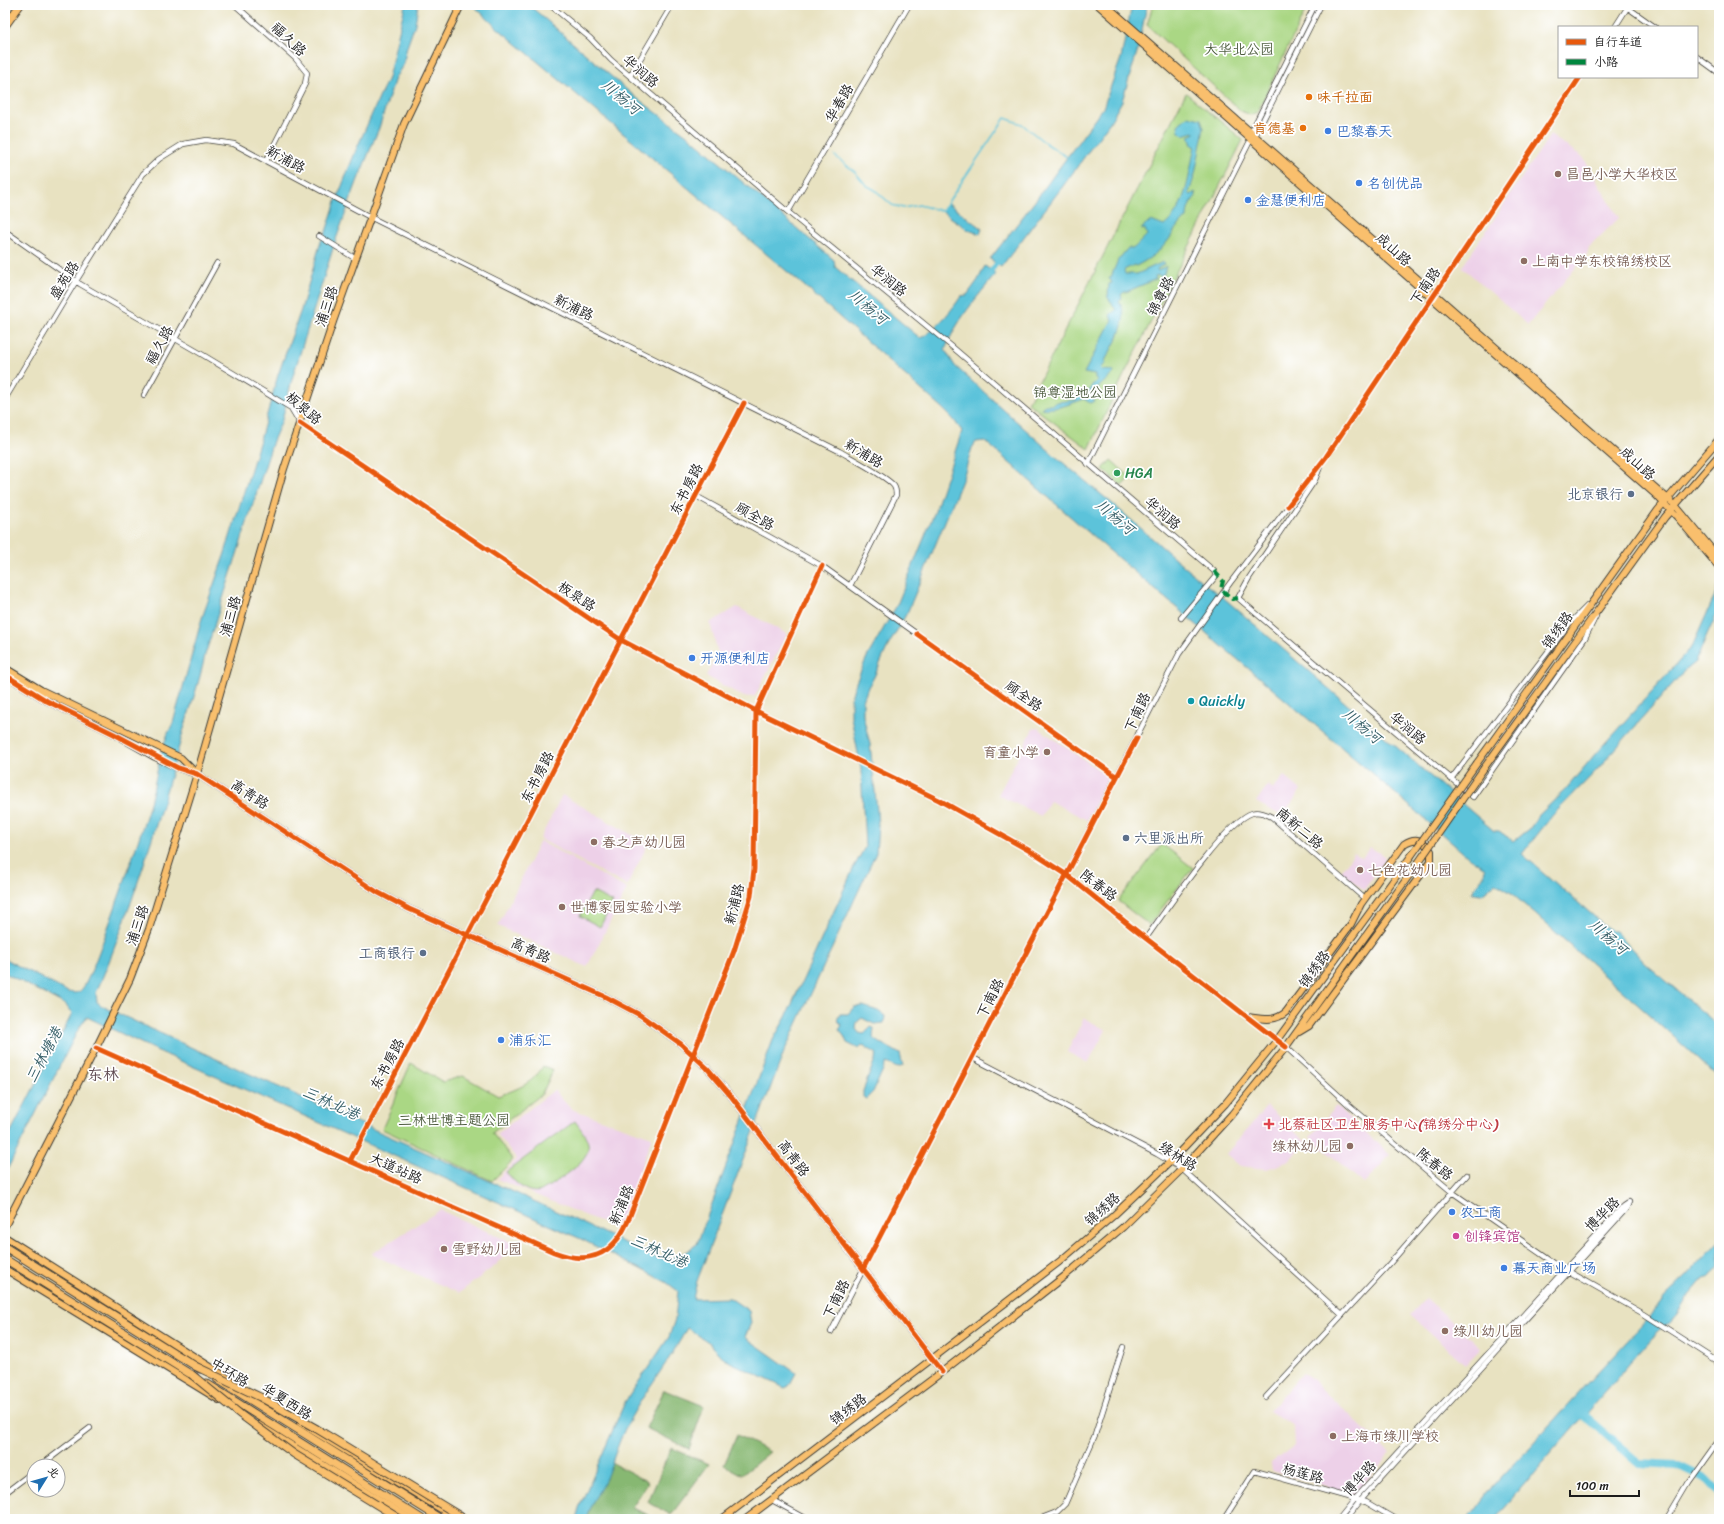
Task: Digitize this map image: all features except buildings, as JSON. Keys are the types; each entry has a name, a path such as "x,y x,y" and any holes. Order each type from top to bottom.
{"highway":[{"path":"5,9 6,5"},
{"path":"5,26 22,5"},
{"name":"中环路","path":"5,1247 441,1519"},
{"name":"中环路","path":"5,1259 422,1519"},
{"path":"195,1366 260,1397 317,1429 465,1519"},
{"path":"191,1374 241,1415 294,1454 400,1519"}],"main road":[{"path":"5,30 22,5"},
{"name":"浦三路","path":"5,1226 117,1006 130,979 149,930 197,774 284,469 333,322 404,124 461,5"},
{"name":"成山路","path":"1098,5 1124,24"},
{"name":"成山路","path":"1106,5 1142,40 1666,500 1712,554 1719,567"},
{"name":"锦绣路","path":"722,1519 1059,1262 1114,1216 1170,1162 1225,1104 1277,1040 1666,500 1719,439"},
{"name":"锦绣路","path":"746,1519 942,1372 1066,1275 1123,1227 1182,1169 1232,1114 1296,1034 1602,604 1673,507 1719,455"},
{"name":"成山路","path":"1712,554 1719,558"},
{"name":"高青路","path":"5,668 41,690 181,758 197,774 372,889 410,909 624,1006 668,1034 693,1055 718,1081 742,1110 942,1372"},
{"name":"高青路","path":"5,675 47,701 178,768 197,774"},
{"name":"锦绣路","path":"1248,1017 1272,1019 1280,1017 1286,1012 1351,924 1365,899 1404,844 1410,840 1417,840 1428,846 1431,851 1431,861 1309,1026 1296,1034"},
{"name":"华夏西路","path":"5,1237 314,1432 457,1519"},
{"path":"5,1269 411,1519"}],"street":[{"name":"福久路","path":"235,5 295,58 307,73 305,84 266,161"},
{"name":"华润路","path":"550,5 590,38 611,60 788,212 950,345 1214,571 1216,576 1181,618"},
{"path":"630,76 672,5"},
{"name":"华春路","path":"788,212 910,5"},
{"name":"锦尊路","path":"1253,136 1315,5"},
{"name":"锦尊路","path":"1088,464 1253,136 1321,5"},
{"path":"1615,26 1627,6 1654,26"},
{"path":"1698,58 1719,73"},
{"name":"下南路","path":"831,1332 1067,875 1163,684 1184,646 1321,463 1579,78"},
{"name":"新浦路","path":"143,174 159,158 183,144 206,140 234,144 370,218 847,455 886,479 894,486 896,490 896,495 850,586"},
{"name":"盛苑路","path":"5,399 143,174"},
{"name":"板泉路","path":"5,231 76,281 286,404 291,408 300,423 621,640 756,711 857,760"},
{"path":"319,236 356,259"},
{"name":"福久路","path":"144,395 216,263"},
{"name":"东书房路","path":"350,1161 744,403"},
{"name":"下南路","path":"1238,598 1249,578 1316,480 1321,463"},
{"name":"顾全路","path":"696,496 822,566 1117,777"},
{"name":"新浦路","path":"619,1239 627,1223 734,951 751,896 754,869 756,711 822,566"},
{"path":"1451,779 1569,624 1595,597"},
{"name":"华润路","path":"1238,598 1473,797 1586,638 1602,604"},
{"name":"陈春路","path":"857,760 993,829 1067,875 1286,1047 1349,1105 1452,1192 1568,1270 1644,1314 1719,1362"},
{"name":"南新二路","path":"1146,938 1211,850 1243,817 1253,813 1265,814 1272,817 1365,899"},
{"name":"大道站路","path":"96,1048 562,1255 583,1258 594,1256 604,1252 619,1239"},
{"name":"绿林路","path":"972,1058 1182,1169 1342,1315"},
{"path":"1266,1397 1342,1315 1467,1175"},
{"name":"博华路","path":"1339,1519 1355,1499 1568,1270 1626,1209 1629,1202 1623,1206 1568,1270 1360,1500 1346,1519"},
{"path":"1039,1519 1057,1512 1065,1504 1095,1435 1122,1347"},
{"path":"51,1458 90,1428"},
{"path":"1667,1519 1689,1482 1719,1440"},
{"name":"杨莲路","path":"1224,1519 1255,1471 1370,1503 1395,1519"},
{"path":"5,1493 26,1477"},
{"path":"772,1500 807,1519"}],"shaded area":[{"path":"1550,135 1583,157 1619,218 1589,247 1587,254 1528,325 1462,267"},
{"path":"737,607 787,634 755,696 744,697 706,676 718,653 710,623"},
{"name":"育童小学","path":"1038,728 1106,775 1108,782 1087,820 1050,801 1041,816 998,795 1033,729"},
{"path":"1284,776 1301,790 1282,816 1256,802 1268,785 1273,789"},
{"name":"春之声幼儿园","path":"562,795 648,844 627,886 540,839"},
{"name":"世博家园实验小学","path":"540,841 627,889 587,967 498,926"},
{"name":"七色花幼儿园","path":"1370,847 1384,856 1385,860 1364,890 1341,872 1354,853 1362,858"},
{"path":"1084,1018 1106,1030 1088,1063 1067,1052"},
{"path":"554,1090 571,1109 652,1137 622,1219 616,1228 497,1179 517,1159 497,1134"},
{"name":"北蔡社区卫生服务中心(锦绣分中心)","path":"1267,1106 1306,1142 1291,1159 1279,1165 1266,1169 1240,1166 1226,1154"},
{"name":"绿林幼儿园","path":"1336,1106 1390,1155 1364,1184 1310,1137"},
{"name":"雪野幼儿园","path":"440,1210 515,1244 496,1265 459,1293 371,1254"},
{"name":"绿川幼儿园","path":"1426,1298 1481,1348 1465,1365 1410,1315"},
{"name":"上海市绿川学校","path":"1303,1372 1391,1453 1354,1494 1272,1471 1271,1463 1295,1445 1294,1426 1269,1411"}],"green space":[{"name":"大华北公园","path":"1153,5 1308,5 1257,113 1251,115 1241,111 1147,25"},
{"name":"锦尊湿地公园","path":"1186,93 1243,140 1122,379 1089,449 1028,403"},
{"name":"HGA","path":"1111,460 1130,477 1122,486 1103,469"},
{"path":"1162,844 1193,868 1149,925 1118,901"},
{"path":"593,892 613,902 600,927 580,916"},
{"name":"三林世博主题公园","path":"411,1063 443,1082 463,1076 498,1096 529,1082 543,1066 553,1070 542,1094 492,1133 513,1160 492,1181 382,1129"},
{"path":"575,1121 586,1137 588,1150 579,1164 563,1177 541,1191 536,1192 521,1187 506,1172"},
{"path":"664,1390 704,1406 689,1449 646,1428"},
{"path":"737,1435 770,1452 742,1475 724,1465"},
{"path":"671,1448 709,1464 671,1515 648,1502"},
{"path":"611,1462 648,1482 632,1508 649,1515 636,1519 586,1519 591,1504"}],"water":[{"name":"川杨河","path":"405,5 418,5 415,24 407,47 403,65 395,78 379,128 335,242 292,379 282,420 273,441 205,655 197,688 162,807 121,932 96,993 97,1002 102,1006 171,1038 519,1194 657,1258 663,1259 678,1256 697,1244 773,1040 786,1017 854,867 865,847 861,769 851,717 851,698 854,687 867,657 897,605 935,511 962,431 942,408 802,284 494,25 473,5 529,5 634,96 691,138 834,260 835,267 920,338 925,336 942,320 961,296 967,295 978,280 985,266 996,274 967,310 949,340 945,350 955,366 1055,456 1200,580 1225,599 1494,831 1499,831 1513,841 1531,827 1538,816 1566,789 1596,753 1692,647 1716,593 1719,579 1719,609 1695,662 1685,670 1596,771 1552,816 1522,854 1611,931 1615,931 1645,963 1719,1026 1719,1078 1510,892 1495,883 1482,894 1472,893 1484,875 1485,868 1468,857 1105,546 985,441 976,442 972,448 963,478 908,611 887,648 868,687 863,701 863,716 870,744 877,810 878,825 876,853 784,1052 697,1281 693,1299 730,1298 749,1311 751,1323 745,1337 796,1373 789,1386 785,1388 730,1362 718,1353 710,1343 687,1328 625,1428 604,1483 587,1514 586,1519 576,1519 579,1508 625,1402 669,1337 675,1319 678,1291 666,1282 581,1239 149,1047 87,1017 79,1028 5,1174 5,1143 72,1014 66,1005 5,973 5,959 68,992 79,992 85,985 91,972 138,842 151,799 164,744 173,723 202,618 225,553 260,440 278,375 301,310 321,241 325,235 336,201 356,150 388,78"},
{"path":"1132,5 1147,5 1138,49 1122,101 1110,122 1001,267 990,259 1035,201 1103,108 1121,58"},
{"path":"1188,116 1201,119 1204,128 1195,174 1189,193 1191,195 1195,192 1196,196 1189,206 1187,218 1181,222 1164,246 1157,252 1140,264 1124,270 1125,274 1137,274 1163,262 1164,264 1157,269 1158,271 1166,266 1162,278 1159,275 1155,276 1156,279 1124,292 1121,295 1122,298 1119,302 1123,317 1120,332 1105,361 1106,363 1100,368 1102,370 1114,371 1114,373 1092,393 1094,401 1090,403 1084,399 1068,405 1041,408 1045,405 1051,405 1057,402 1076,400 1076,397 1082,393 1087,397 1092,385 1098,380 1095,378 1095,375 1084,373 1112,320 1110,315 1116,310 1107,296 1109,284 1112,283 1109,277 1111,277 1118,260 1128,248 1134,248 1147,235 1145,229 1142,230 1142,228 1151,221 1164,226 1172,219 1178,210 1189,178 1195,146 1192,145 1189,136 1194,134 1194,132 1183,135 1179,132 1178,125"},
{"path":"948,203 982,229 980,234 968,230 942,211"},
{"path":"863,1006 878,1011 885,1016 884,1023 874,1024 862,1018 857,1022 856,1029 859,1033 864,1034 871,1027 874,1028 873,1038 900,1054 903,1066 897,1068 886,1063 873,1092 866,1099 863,1097 863,1091 877,1054 863,1045 859,1049 847,1043 839,1030 842,1025 837,1020 840,1014 848,1014 854,1007"},
{"path":"1719,1241 1719,1266 1710,1277 1703,1279 1686,1299 1677,1314 1651,1339 1494,1519 1469,1519 1495,1484 1653,1313 1665,1297 1687,1276"}],"waterway":[{"path":"835,156 855,172 866,185 875,190 892,205 903,208 919,205 942,211 1005,118 1022,124 1044,142 1067,157"},
{"path":"988,275 1000,259"},
{"path":"1575,1408 1639,1463 1677,1465 1706,1479 1719,1493"}],"marked path":[{"path":"1214,571 1223,581 1221,589 1232,599 1238,598"}],"cycle path":[{"path":"1288,506 1326,457 1579,78"},
{"path":"350,1161 744,403"},
{"path":"300,423 621,640 756,711 939,800 1030,851 1067,875 1286,1047"},
{"path":"96,1048 554,1252 578,1258 598,1255 606,1250 614,1243 627,1223 734,951 751,896 754,869 756,711 822,566"},
{"path":"917,634 1117,777"},
{"path":"5,675 47,701 178,768 197,774 377,892 409,909 606,997 640,1015 681,1044 707,1068 731,1096 942,1372"},
{"path":"863,1269 1137,738"}],"place":[{"name":"味千拉面","path":"1309,97"},
{"name":"肯德基","path":"1303,128"},
{"name":"巴黎春天","path":"1328,131"},
{"name":"昌邑小学大华校区","path":"1558,174"},
{"name":"名创优品","path":"1359,183"},
{"name":"金慧便利店","path":"1248,200"},
{"name":"上南中学东校锦绣校区","path":"1524,261"},
{"name":"HGA","path":"1117,473"},
{"name":"北京银行","path":"1631,494"},
{"name":"开源便利店","path":"692,658"},
{"name":"Quickly","path":"1191,701"},
{"name":"育童小学","path":"1047,752"},
{"name":"六里派出所","path":"1126,838"},
{"name":"春之声幼儿园","path":"594,842"},
{"name":"七色花幼儿园","path":"1360,870"},
{"name":"世博家园实验小学","path":"562,907"},
{"name":"工商银行","path":"423,953"},
{"name":"浦乐汇","path":"501,1040"},
{"name":"北蔡社区卫生服务中心(锦绣分中心)","path":"1269,1124"},
{"name":"绿林幼儿园","path":"1350,1146"},
{"name":"农工商","path":"1452,1212"},
{"name":"创锋宾馆","path":"1456,1236"},
{"name":"雪野幼儿园","path":"444,1249"},
{"name":"幕天商业广场","path":"1504,1268"},
{"name":"绿川幼儿园","path":"1445,1331"},
{"name":"上海市绿川学校","path":"1333,1436"}],"district":[{"name":"东林","path":"103,1074"}],"water label":[{"name":"三林塘港","path":"44,1055"},
{"name":"三林北港","path":"331,1103"},
{"name":"三林北港","path":"659,1251"}]}
